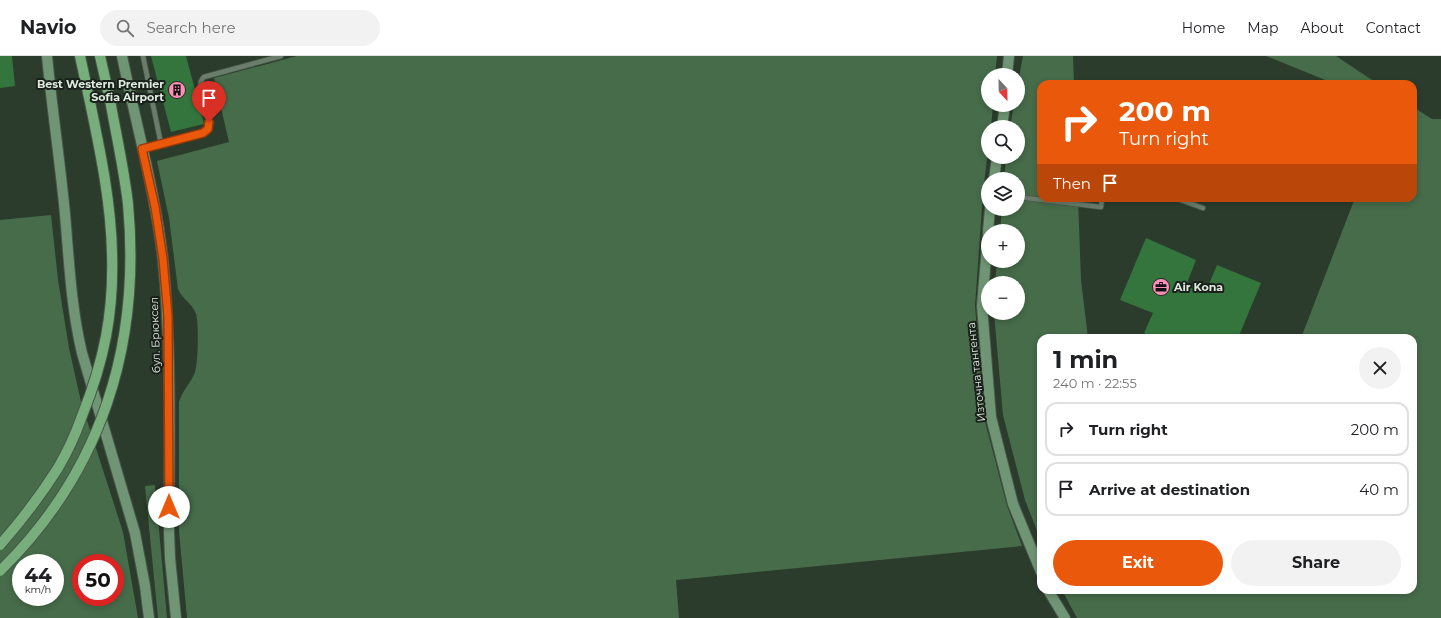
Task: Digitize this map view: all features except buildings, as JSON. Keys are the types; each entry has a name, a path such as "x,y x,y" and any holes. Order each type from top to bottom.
{"main road":[{"path":"47,56 65,213 71,289 77,332 135,533 146,586 149,618"},
{"path":"0,545 40,496 59,466 79,424 91,393 106,341 112,291 112,253 108,200 92,106 80,56"},
{"path":"0,571 31,538 74,477 99,427 110,398 119,365 126,328 130,290 128,204 110,100 100,56"},
{"name":"бул. Брюксел","path":"122,56 155,207 163,259 168,316 169,532 176,618"},
{"path":"1008,68 1009,56"},
{"name":"Източна тангента","path":"985,268 982,306 991,417 1013,504 1037,562"},
{"path":"1050,594 1065,618"}],"lane":[{"path":"143,56 161,144"},
{"path":"142,149 203,133 208,129 209,122 200,87 201,80 204,77 281,56"},
{"path":"1025,198 1037,199"},
{"path":"1060,202 1101,207 1102,202"},
{"path":"1186,202 1203,208"}],"green space":[{"path":"297,56 997,56 996,68 981,68 981,112 992,112 992,120 981,120 981,164 986,164 985,172 981,172 981,216 975,306 984,418 1007,506 1022,546 676,580 679,618 187,618 179,531 179,402 196,368 198,325 195,310 182,296 178,289 169,218 157,161 229,142 214,78"},
{"path":"1023,56 1073,56 1074,80 1037,80 1037,202 1078,202 1081,280 1088,334 1037,334 1037,531 1025,500 1003,415 995,320 1025,320 1025,276 996,276 996,268 1025,268 1025,224 1001,224 1001,216 1025,216 1025,172 1005,172 1005,164 1025,164 1025,120 1011,120 1013,112 1025,112 1025,68 1021,68"},
{"path":"1266,56 1336,56 1372,80 1325,80"},
{"path":"1417,110 1432,119 1441,119 1441,618 1077,618 1064,594 1417,594 1417,334 1303,334 1353,202 1417,202"},
{"path":"51,215 58,280 69,348 81,402 123,532 138,618 0,618 0,220"},
{"path":"155,485 167,618 158,618 145,486"}],"place":[{"name":"Best Western Premier Sofia Airport","path":"177,90"},
{"name":"Air Kona","path":"1161,287"}],"route":[{"path":"169,507 168,316 163,259 155,207 142,149 206,132 210,126 209,122"}]}
